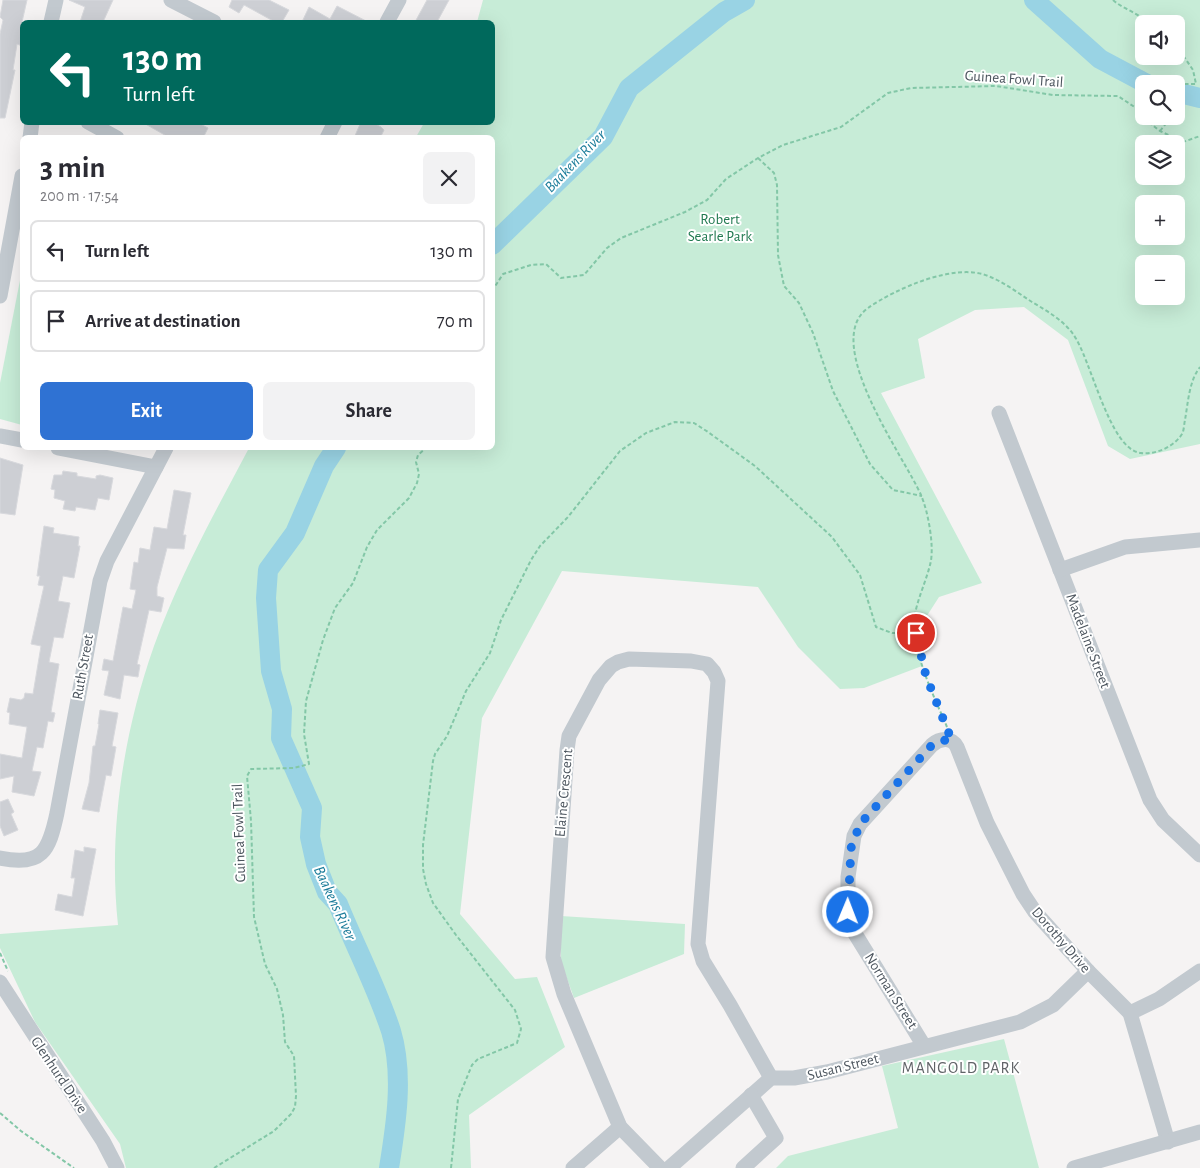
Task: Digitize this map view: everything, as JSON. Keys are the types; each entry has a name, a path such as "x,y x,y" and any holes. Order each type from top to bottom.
{"street":[{"path":"51,20 56,0"},
{"path":"171,0 210,20"},
{"path":"388,20 399,0"},
{"path":"93,125 112,135"},
{"path":"0,296 20,187"},
{"name":"Madelaine Street","path":"999,413 1150,800 1163,820 1200,855"},
{"path":"0,436 20,440"},
{"path":"68,450 156,467"},
{"name":"Ruth Street","path":"0,858 20,861 29,860 42,854 48,846 57,813 100,580 107,561 165,450"},
{"path":"1060,570 1125,546 1200,540"},
{"name":"Elaine Crescent","path":"660,1168 620,1127 564,994 553,957 552,943 569,736 599,680 611,666 618,662 629,659 691,661 706,664 718,681 698,944 703,961 730,1005 770,1078"},
{"name":"Dorothy Drive","path":"950,740 960,754 987,823 1023,894 1035,912 1130,1013 1168,1142"},
{"name":"Norman Street","path":"924,1046 854,932 848,912 848,878 851,848 860,824 932,745 950,740"},
{"name":"Susan Street","path":"770,1078 794,1078 827,1072 1031,1018 1053,1005 1088,970"},
{"path":"1130,1013 1158,999 1200,971"},
{"name":"Glenhurd Drive","path":"0,982 103,1141 117,1168"},
{"path":"668,1168 770,1078"},
{"path":"743,1168 776,1138 752,1095"},
{"path":"573,1168 620,1127"},
{"path":"1074,1168 1200,1132"}],"path":[{"path":"1113,0 1124,10 1139,15"},
{"path":"1185,58 1193,70 1196,84 1185,84"},
{"name":"Guinea Fowl Trail","path":"495,287 504,274 531,265 546,264 561,278 584,275 607,248 621,238 685,212 707,200 726,179 758,158 783,146 835,130 888,93 911,88 996,86 1053,95 1118,96 1139,110 1146,120 1160,130 1183,142 1200,136"},
{"path":"1160,130 1164,125"},
{"path":"758,158 774,173 777,185 778,254 784,286 799,303 813,333 833,391 870,464 893,490 922,496"},
{"name":"Guinea Fowl Trail","path":"214,1168 274,1131 296,1107 294,1056 285,1042 283,1015 277,989 265,964 254,916 251,821 247,776 251,769 294,768 309,764 304,734 306,701 323,640 335,608 353,582 372,538 377,530 409,498 417,483 418,455 424,450"},
{"path":"916,633 926,676 950,740"},
{"path":"0,1113 21,1131 74,1168"}],"green space":[{"name":"Robert Searle Park","path":"483,0 1200,0 1200,444 1130,459 1108,446 1068,340 1024,307 975,310 918,339 925,378 881,393 982,583 939,597 916,633 922,666 864,688 840,689 798,647 758,587 562,571 482,718 460,914 515,979 537,977 565,1047 469,1115 471,1168 126,1168 120,1144 35,1022 0,948 0,934 118,925 115,890 117,819 126,748 143,679 175,595 198,545 248,450 495,450 495,135 417,135 423,125 495,125 495,20 478,20"},
{"path":"20,280 20,424 0,419 0,383"},
{"path":"561,916 685,924 684,954 574,998 561,962"},
{"path":"1004,1039 1039,1168 776,1168 788,1156 898,1128 882,1066"}],"building":[{"path":"3,0 27,0 22,20 20,20 20,45 17,44 13,70 15,70 5,118 0,118 0,34 3,20 0,17"},
{"path":"69,0 113,0 104,20 81,20 85,7"},
{"path":"232,0 269,0 289,10 283,20 271,20 244,5 239,13 229,7"},
{"path":"427,0 449,0 438,20 416,20"},
{"path":"337,6 364,20 303,20 309,7 330,19"},
{"path":"147,125 202,125 208,128 204,135 165,135"},
{"path":"360,125 377,125 384,130 382,135 355,135"},
{"path":"0,458 23,465 15,515 0,513"},
{"path":"63,471 77,473 77,476 96,479 96,476 100,475 113,478 109,500 98,498 95,510 76,507 75,511 63,509 65,501 54,498 55,490 51,489 54,475 62,475"},
{"path":"174,490 191,493 183,535 186,535 184,549 167,548 157,587 157,596 164,598 161,612 149,610 137,664 140,665 138,677 124,675 120,699 104,695 109,671 102,670 104,659 113,661 123,607 132,609 136,590 130,589 134,562 138,563 140,548 150,550 154,527 167,529"},
{"path":"44,526 54,528 53,533 79,537 78,546 80,546 74,578 63,576 58,601 70,603 63,638 54,637 49,662 59,664 51,712 55,713 53,722 48,721 43,748 37,747 32,771 41,772 34,796 12,792 14,776 0,779 0,754 22,758 27,727 9,724 10,713 7,712 10,698 21,700 24,698 25,693 33,694 41,646 31,644 44,586 38,585 40,576 37,576"},
{"path":"100,710 118,713 112,746 116,747 111,776 106,775 99,812 82,809 89,783 93,746 95,746"},
{"path":"8,799 14,812 11,814 18,830 4,836 0,826 0,802"},
{"path":"84,847 96,849 83,916 55,910 58,894 72,897 75,878 71,878 75,850 84,852"}],"waterway":[{"name":"Baakens River","path":"495,242 603,137 629,88 724,12 745,0"},
{"name":"Baakens River","path":"1034,0 1100,59 1135,78"},
{"name":"Baakens River","path":"1185,94 1200,98"},
{"name":"Baakens River","path":"335,450 324,466 295,533 268,570 266,598 271,671 282,709 281,738 312,808 310,837 316,864 327,892 338,904 373,983 395,1047 398,1100 389,1168"}],"district":[{"name":"MANGOLD PARK","path":"961,1068"}],"route":[{"path":"848,912 848,878 851,848 860,824 935,742 941,740 952,741 926,676 916,633"}]}
